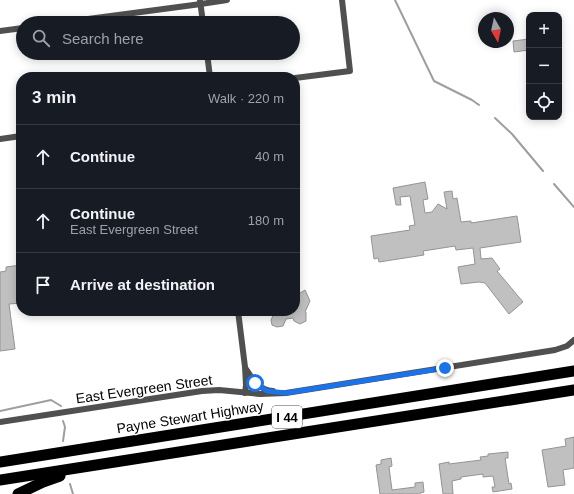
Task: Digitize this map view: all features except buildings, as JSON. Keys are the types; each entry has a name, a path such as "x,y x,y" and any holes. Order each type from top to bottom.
{"highway":[{"name":"Payne Stewart Highway","path":"0,461 574,372"},
{"name":"I 44","path":"0,480 574,390"},
{"path":"18,494 43,482 62,476 142,458"}],"street":[{"path":"106,16 201,2 227,0"},
{"path":"300,77 350,71 342,0"},
{"path":"201,2 202,16"},
{"path":"0,30 16,29"},
{"path":"208,60 209,72"},
{"path":"0,139 16,137"},
{"path":"239,316 245,367 245,393"},
{"name":"East Evergreen Street","path":"0,422 202,391 219,390 269,394 286,393 555,350 567,346 574,340"},
{"path":"245,367 254,382 260,387 267,391 286,393"}],"waterway":[{"path":"395,0 434,81 479,105"},
{"path":"495,118 512,134 543,171"},
{"path":"554,184 574,207"},
{"path":"0,411 51,400 61,406"},
{"path":"63,421 65,427 63,441"},
{"path":"70,484 73,494"}],"route":[{"path":"255,383 267,391 286,393 445,368"}]}
